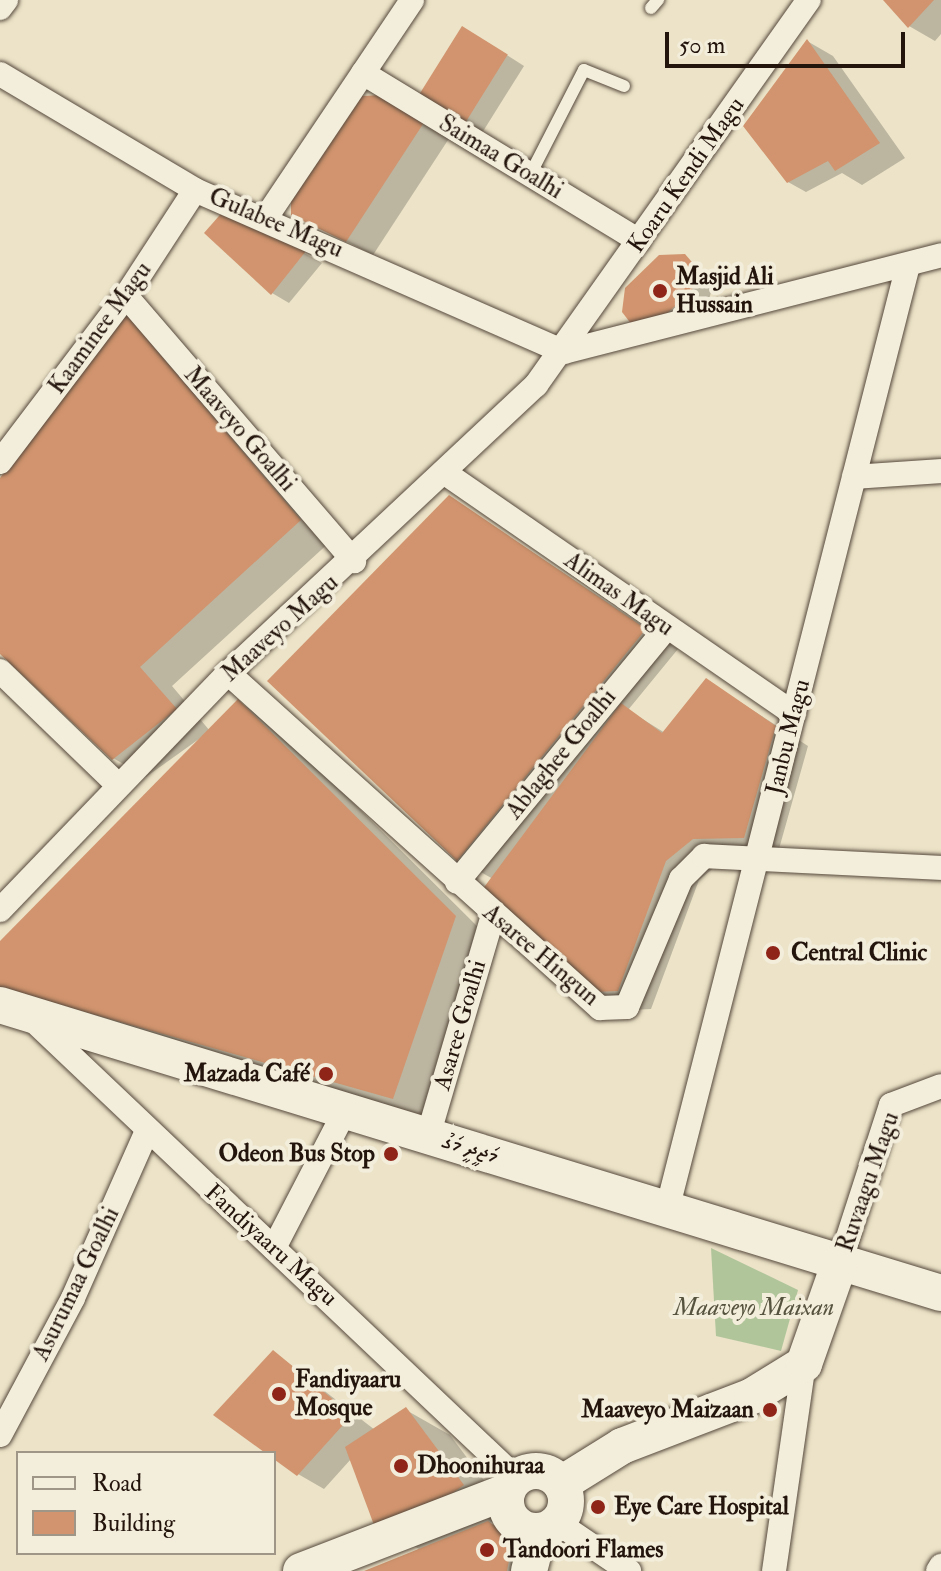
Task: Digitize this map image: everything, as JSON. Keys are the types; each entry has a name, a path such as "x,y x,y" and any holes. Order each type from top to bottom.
{"street":[{"path":"0,8 6,0"},
{"name":"Koaru Kendi Magu","path":"564,352 809,0"},
{"path":"267,216 410,1"},
{"name":"Saimaa Goalhi","path":"363,73 639,241"},
{"name":"Gulabee Magu","path":"0,74 195,190 267,216 564,352"},
{"name":"Kaaminee Magu","path":"0,462 126,296 195,190"},
{"path":"564,352 941,255"},
{"name":"Janbu Magu","path":"667,1210 908,265"},
{"name":"Maaveyo Goalhi","path":"126,296 354,561"},
{"name":"Maaveyo Magu","path":"0,910 117,784 228,673 354,561 564,352"},
{"path":"854,477 941,471"},
{"name":"Alimas Magu","path":"445,473 794,714"},
{"name":"Ablaghee Goalhi","path":"457,882 667,627"},
{"path":"0,671 117,784"},
{"name":"Asaree Hingun","path":"228,673 588,1000 616,1011 634,996 694,862 704,856 941,868"},
{"name":"Asaree Goalhi","path":"428,1136 493,915"},
{"name":"މަޖީދީ މަގު","path":"13,1009 941,1293"},
{"name":"Fandiyaaru Magu","path":"13,1009 274,1248 511,1485"},
{"name":"Ruvaagu Magu","path":"840,1262 891,1105 941,1086"},
{"path":"274,1248 345,1111 594,1196"},
{"name":"Asurumaa Goalhi","path":"0,1435 73,1298 147,1131"},
{"path":"774,1571 804,1364 840,1262"},
{"path":"561,1484 622,1446 752,1396 804,1364"},
{"path":"301,1571 511,1485 537,1471 561,1484 566,1504 549,1528 529,1571"},
{"path":"511,1485 511,1522 549,1528 629,1571"},
{"path":"938,1571 941,1566"}],"lane":[{"path":"530,175 584,70 624,86"}],"green space":[{"name":"Maaveyo Maixan","path":"711,1248 798,1290 781,1351 716,1336"}],"building":[{"path":"883,0 934,0 908,28"},
{"path":"462,26 508,55 464,124 419,96"},
{"path":"807,39 880,143 835,171 828,161 787,183 743,126"},
{"path":"384,95 425,121 346,242 291,215 291,196 361,96"},
{"path":"226,208 306,251 271,295 204,233"},
{"name":"Masjid Ali Hussain","path":"685,254 697,268 692,290 658,322 632,325 622,312 625,288 659,255"},
{"path":"125,313 301,520 140,667 177,709 112,760 0,654 0,478"},
{"path":"449,495 646,629 457,861 267,681"},
{"path":"706,678 776,726 744,838 693,839 666,861 618,991 595,992 482,890 621,703 662,733"},
{"path":"238,699 456,916 393,1099 0,988 0,941"},
{"name":"Fandiyaaru Mosque","path":"273,1350 352,1415 297,1476 276,1461 276,1451 263,1451 213,1415"},
{"name":"Dhoonihuraa","path":"406,1407 464,1485 439,1503 374,1525 345,1447"},
{"path":"488,1521 513,1539 507,1571 364,1571"}],"place":[{"name":"Masjid Ali Hussain","path":"660,291"},
{"name":"Central Clinic","path":"773,953"},
{"name":"Mazada Café","path":"326,1074"},
{"name":"Odeon Bus Stop","path":"391,1154"},
{"name":"Fandiyaaru Mosque","path":"279,1394"},
{"name":"Maaveyo Maizaan","path":"770,1410"},
{"name":"Dhoonihuraa","path":"401,1466"},
{"name":"Eye Care Hospital","path":"598,1507"},
{"name":"Tandoori Flames","path":"487,1550"}]}
